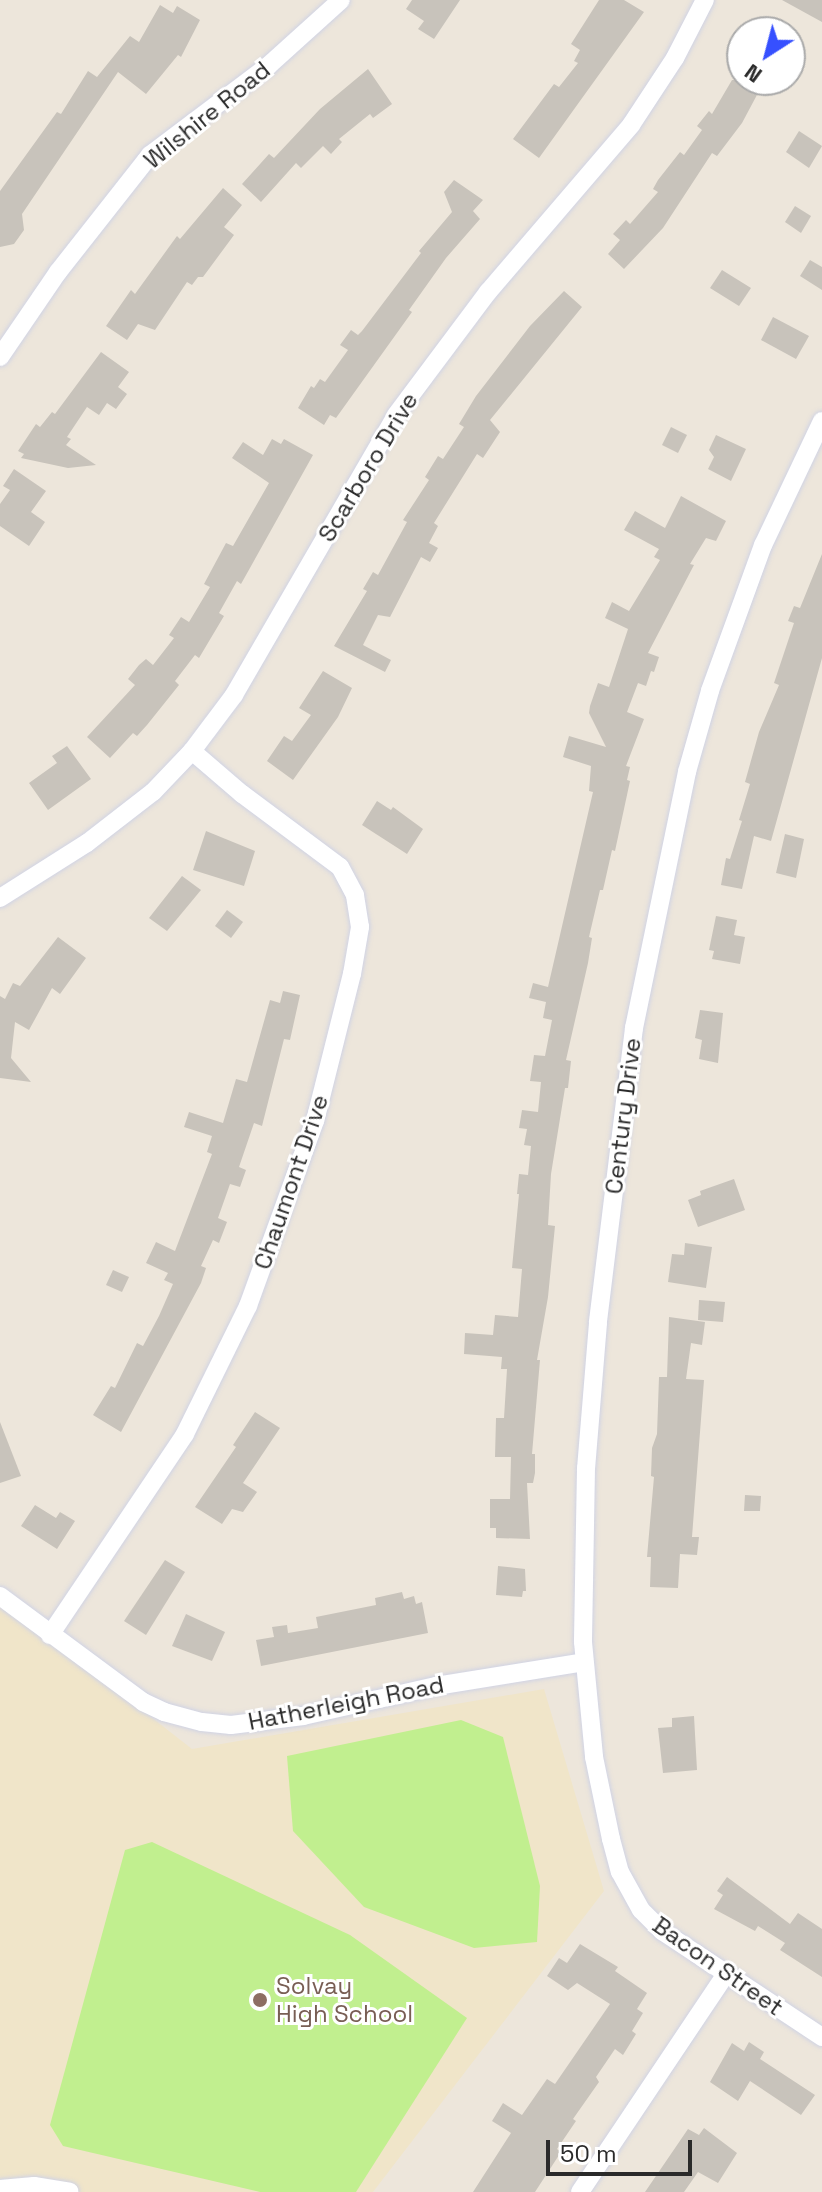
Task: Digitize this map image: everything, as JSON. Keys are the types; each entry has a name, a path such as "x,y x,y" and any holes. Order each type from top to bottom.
{"street":[{"name":"Wilshire Road","path":"0,357 58,272 150,155 268,66 341,0"},
{"name":"Scarboro Drive","path":"0,898 87,843 153,792 192,751 234,695 396,415 488,292 631,125 675,58 705,0"},
{"name":"Century Drive","path":"611,1839 594,1757 584,1662 586,1468 598,1323 634,1028 687,772 710,691 763,545 822,421"},
{"name":"Chaumont Drive","path":"50,1635 185,1434 248,1306 315,1121 358,942 360,927 355,895 340,867 242,794 192,751"},
{"name":"Hatherleigh Road","path":"0,1596 105,1677 164,1712 231,1725 303,1716 436,1686 584,1662"},
{"name":"Bacon Street","path":"611,1839 620,1872 641,1910 662,1931 822,2037"},
{"path":"580,2192 726,1974"},
{"path":"0,2189 34,2186 70,2192"}],"shaded area":[{"name":"Solvay High School","path":"0,1599 192,1749 544,1689 604,1891 373,2192 0,2192"}],"green space":[{"path":"461,1720 503,1737 540,1886 537,1942 474,1948 364,1907 293,1831 287,1756"},
{"path":"152,1842 350,1935 467,2018 356,2192 260,2192 63,2146 50,2125 125,1850"}],"building":[{"path":"412,0 460,0 434,39 418,29 424,21 406,9"},
{"path":"599,0 624,0 644,12 539,158 513,139 554,84 559,87 578,63 574,61 580,50 571,44"},
{"path":"782,0 822,0 822,22"},
{"path":"160,5 173,13 177,6 200,20 181,57 178,55 146,94 118,72 22,214 24,230 14,244 0,247 0,191 57,112 61,114 88,71 97,77 130,36 139,42"},
{"path":"368,69 392,104 373,118 370,114 339,139 342,142 331,154 323,146 301,168 296,163 261,202 242,184 269,154 274,158 320,109"},
{"path":"726,90 726,96 756,96 742,123 717,156 712,153 663,228 624,269 608,254 620,240 613,234 626,220 630,224 658,192 653,189 658,180 680,152 684,155 702,130 697,126 709,111 712,114"},
{"path":"799,131 822,146 809,168 786,152"},
{"path":"454,180 483,200 473,211 480,219 446,258 409,310 412,312 336,418 330,415 324,425 298,408 311,386 314,388 320,379 325,382 348,350 340,345 351,330 358,335 362,331 421,253 419,251 452,212 444,192"},
{"path":"223,188 242,205 224,227 234,235 203,277 198,277 192,285 187,282 155,330 138,324 127,340 106,326 131,290 135,294 177,236 180,239"},
{"path":"795,206 811,216 801,233 785,222"},
{"path":"810,260 822,267 822,290 800,276"},
{"path":"722,270 751,288 739,306 710,288"},
{"path":"564,291 582,307 490,420 500,432 483,458 477,454 434,523 438,526 429,543 438,548 430,562 421,557 390,617 378,615 363,645 391,660 385,672 334,646 367,591 363,589 373,572 378,575 407,522 403,520 429,480 425,477 438,456 443,459 464,427 459,424 476,396 530,326"},
{"path":"773,317 809,336 796,359 761,340"},
{"path":"101,352 129,372 118,387 127,394 116,409 107,403 99,415 87,407 67,437 71,439 66,445 96,465 68,468 21,458 24,454 18,451 36,424 40,427 52,412 55,414"},
{"path":"671,427 687,435 678,453 662,445"},
{"path":"716,435 746,449 731,481 708,469 714,457 709,450"},
{"path":"272,439 281,444 284,439 313,455 241,584 237,581 219,613 224,616 199,658 195,655 175,681 179,685 147,725 137,736 133,733 110,758 87,737 135,685 128,679 139,665 146,659 153,665 174,638 169,635 181,617 189,622 210,587 204,584 226,543 233,546 269,483 232,458 243,442 263,455"},
{"path":"14,469 46,491 31,512 45,522 29,546 0,526 0,504 10,490 3,486"},
{"path":"681,496 726,521 716,541 706,538 690,564 694,565 648,653 659,657 654,672 651,671 646,686 638,683 627,712 644,719 626,766 630,767 627,780 630,781 615,851 612,850 589,937 592,938 588,963 566,1060 571,1061 568,1088 565,1088 551,1174 548,1225 555,1226 548,1297 537,1360 540,1360 532,1454 535,1454 535,1473 533,1483 527,1483 530,1539 496,1538 496,1528 490,1528 490,1499 510,1499 511,1457 495,1457 496,1418 504,1418 507,1369 501,1369 502,1357 464,1354 465,1333 493,1335 495,1315 518,1317 522,1269 512,1268 517,1194 519,1174 528,1175 531,1146 524,1145 527,1129 519,1128 522,1110 538,1112 541,1082 530,1081 534,1055 545,1056 552,1020 543,1018 546,1002 529,998 533,983 548,987 593,792 589,791 591,766 563,757 569,736 606,747 589,713 590,706 598,683 609,687 628,629 605,618 612,602 629,611 660,560 654,557 659,549 624,530 635,511 665,528"},
{"path":"822,554 822,658 771,841 754,836 742,889 721,885 726,858 730,859 742,821 739,820 750,784 745,782 759,732 779,685 774,683 794,623 788,621 794,606 800,608"},
{"path":"323,671 352,688 338,717 293,780 267,761 284,736 292,741 311,715 299,708"},
{"path":"67,746 91,779 48,810 29,783 57,763 52,756"},
{"path":"377,801 391,810 393,807 423,829 407,854 362,825"},
{"path":"206,831 255,851 244,886 193,870"},
{"path":"785,834 804,839 796,878 776,873"},
{"path":"182,876 201,890 167,931 149,918"},
{"path":"227,910 243,922 231,938 215,926"},
{"path":"716,916 737,920 734,935 745,937 740,964 712,959 714,951 709,950"},
{"path":"58,937 86,958 60,994 52,988 29,1030 15,1022 11,1058 31,1082 0,1078 0,996 5,999 13,983 20,986"},
{"path":"283,991 300,995 290,1040 284,1039 262,1126 254,1123 239,1167 246,1170 240,1187 230,1184 218,1218 227,1222 219,1243 213,1240 201,1266 206,1268 201,1283 121,1432 93,1415 111,1386 115,1388 137,1343 143,1346 159,1316 173,1284 164,1280 168,1273 146,1263 156,1242 175,1251 212,1154 207,1152 212,1136 184,1127 189,1112 223,1123 236,1079 247,1082 270,1000 280,1003"},
{"path":"700,1010 723,1013 718,1063 699,1059 702,1040 695,1038"},
{"path":"734,1179 745,1210 698,1227 688,1200 701,1195 700,1191"},
{"path":"685,1243 712,1247 706,1288 668,1282 672,1254 684,1255"},
{"path":"113,1270 129,1277 122,1292 106,1285"},
{"path":"699,1300 725,1302 723,1322 698,1320"},
{"path":"669,1317 705,1322 702,1345 691,1343 686,1379 704,1380 692,1537 699,1537 697,1555 680,1554 678,1588 650,1587 651,1557 647,1557 654,1477 651,1476 652,1448 657,1434 659,1377 667,1377"},
{"path":"255,1412 280,1428 243,1483 257,1492 243,1512 232,1509 222,1524 195,1507 236,1447 233,1445"},
{"path":"0,1422 21,1476 0,1483"},
{"path":"745,1495 761,1496 760,1511 744,1511"},
{"path":"35,1505 56,1518 60,1512 75,1521 57,1549 21,1526"},
{"path":"165,1560 185,1572 146,1635 124,1621"},
{"path":"498,1566 525,1569 526,1591 523,1591 522,1597 496,1595"},
{"path":"402,1592 404,1599 414,1596 416,1604 422,1602 428,1633 261,1666 256,1640 274,1637 272,1627 287,1625 288,1633 318,1628 316,1617 376,1605 375,1598"},
{"path":"186,1614 225,1632 212,1661 172,1646"},
{"path":"694,1716 697,1770 663,1773 658,1728 672,1727 672,1718"},
{"path":"727,1877 790,1924 798,1913 822,1929 822,1977 780,1950 785,1943 758,1926 755,1931 714,1909 723,1895 717,1891"},
{"path":"580,1944 618,1967 615,1971 647,1993 637,2009 643,2013 632,2031 636,2034 623,2055 615,2049 596,2077 599,2082 573,2119 576,2121 557,2149 561,2152 535,2192 473,2192 511,2133 492,2121 503,2103 522,2115 547,2079 555,2084 610,2004 577,1983 568,1990 547,1976 559,1958 567,1963"},
{"path":"749,2042 764,2052 760,2059 815,2095 801,2115 750,2081 738,2101 710,2082 732,2043 744,2051"},
{"path":"704,2128 737,2153 718,2183 698,2172 684,2192 645,2192 688,2129 699,2135"}],"place":[{"name":"Solvay High School","path":"260,2000"}]}
